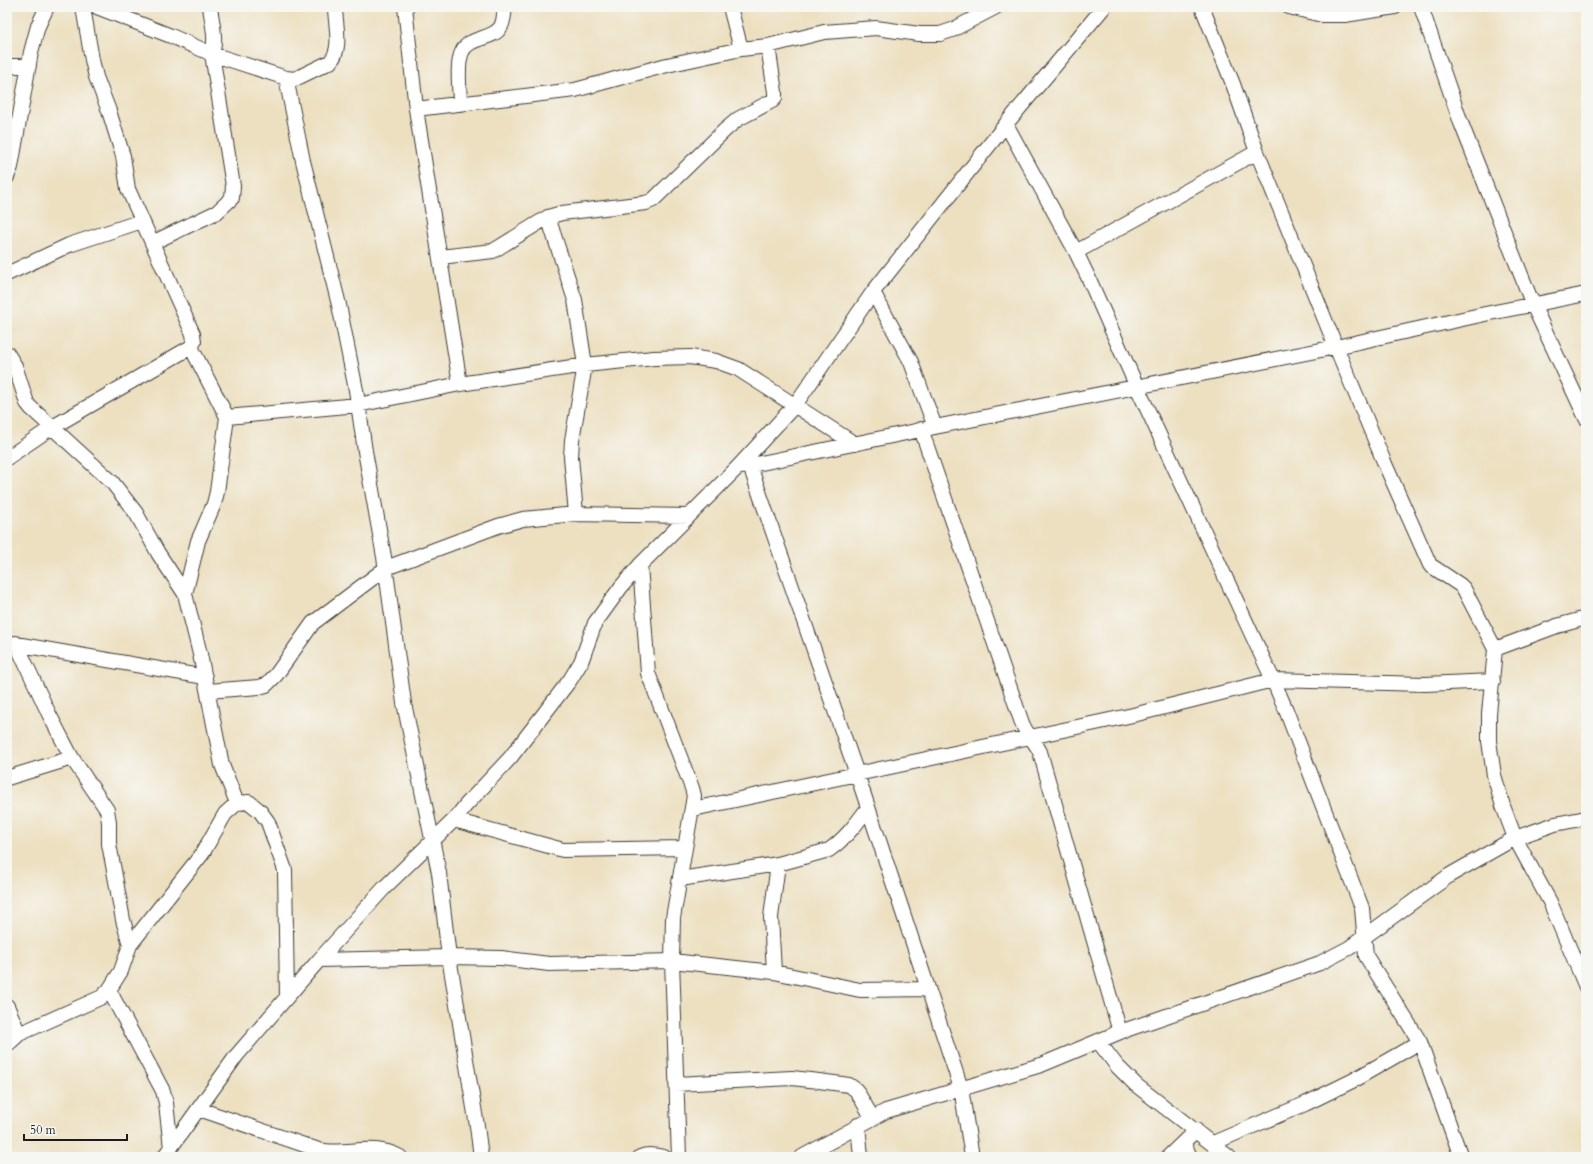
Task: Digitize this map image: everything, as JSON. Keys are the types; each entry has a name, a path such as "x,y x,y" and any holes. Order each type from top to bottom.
{"street":[{"path":"7,177 11,167 29,66 38,26 47,7"},
{"path":"7,458 51,428 191,347 194,342 193,334 128,189 123,156 109,111 96,77 83,7"},
{"path":"97,7 212,54 286,78 295,79 330,62 334,58 337,49 336,7"},
{"path":"152,243 217,212 232,198 233,186 212,54 215,46 215,39 210,7"},
{"path":"404,7 416,109 460,384"},
{"path":"460,104 460,60 463,50 470,43 497,31 502,27 505,7"},
{"path":"730,7 741,49"},
{"path":"416,109 575,90 667,65 741,49 768,46 824,32 876,28 919,34 940,34 996,7"},
{"path":"167,1152 237,1055 319,960 385,888 433,839 454,820 510,758 570,680 581,662 595,624 621,586 689,516 744,467 795,405 873,292 1006,124 1104,7"},
{"path":"1202,7 1233,84 1257,152 1336,348 1430,565 1464,589 1495,649 1489,714 1489,741 1494,775 1503,806 1515,838 1550,902 1586,987"},
{"path":"1289,7 1322,15 1345,16 1395,7"},
{"path":"1421,7 1461,123 1533,305 1586,418"},
{"path":"440,257 493,251 548,217 562,213 646,203 653,200 738,119 775,98 768,46"},
{"path":"7,66 29,66"},
{"path":"286,78 303,161 339,305 358,405 386,568 404,703 439,873 449,957 481,1157"},
{"path":"1006,124 1076,252 1273,680 1286,710 1362,908 1366,956 1420,1042 1461,1157"},
{"path":"1076,252 1257,152"},
{"path":"548,217 575,300 585,365 572,440 571,457 576,514"},
{"path":"7,274 69,245 142,221"},
{"path":"873,292 911,362 935,427"},
{"path":"744,467 921,429 1336,348 1485,314 1586,294"},
{"path":"185,594 198,541 214,504 217,492 227,417 191,347"},
{"path":"7,353 15,366 27,403 51,428 112,482 136,513 158,553 185,594 205,677 222,765 237,803"},
{"path":"227,417 358,405 460,384 585,365 654,358 690,357 716,361 738,368 855,444"},
{"path":"921,429 1022,723 1040,752 1120,1032"},
{"path":"744,467 868,808 961,1088 972,1157"},
{"path":"208,691 259,687 266,685 276,675 313,624 386,568 498,526 523,519 576,514 689,516"},
{"path":"640,566 648,673 694,796 673,918 672,961 679,1157"},
{"path":"1495,649 1557,626 1586,618"},
{"path":"12,643 205,677"},
{"path":"12,643 72,758 107,810 109,822 109,844 123,920 130,945"},
{"path":"692,809 1133,714 1273,680 1425,684 1493,681"},
{"path":"7,778 72,758"},
{"path":"7,1045 19,1034 102,997 109,990 121,971 130,945 202,854 225,814 237,803 249,802 260,811 268,822 285,870 287,997"},
{"path":"680,879 778,864 828,850 835,846 854,827 868,808"},
{"path":"802,1157 872,1117 886,1111 1040,1065 1120,1032 1320,963 1349,948 1450,875 1515,838 1555,824 1586,818"},
{"path":"454,820 563,850 685,848"},
{"path":"774,972 771,917 778,864"},
{"path":"319,960 449,957 501,958 549,964 672,961 774,972 860,990 928,989"},
{"path":"109,990 162,1091 166,1103 167,1152"},
{"path":"7,1006 19,1034"},
{"path":"1098,1041 1117,1066 1136,1085 1229,1157"},
{"path":"1212,1143 1305,1104 1420,1042"},
{"path":"676,1084 792,1078 819,1080 849,1085 856,1090 872,1117"},
{"path":"199,1109 293,1142 329,1152 370,1149 384,1150 400,1157"},
{"path":"858,1125 861,1157"},
{"path":"1168,1157 1196,1130"},
{"path":"293,1142 304,1157"},
{"path":"1184,1143 1190,1157"},
{"path":"640,1157 645,1155 664,1157"}]}
